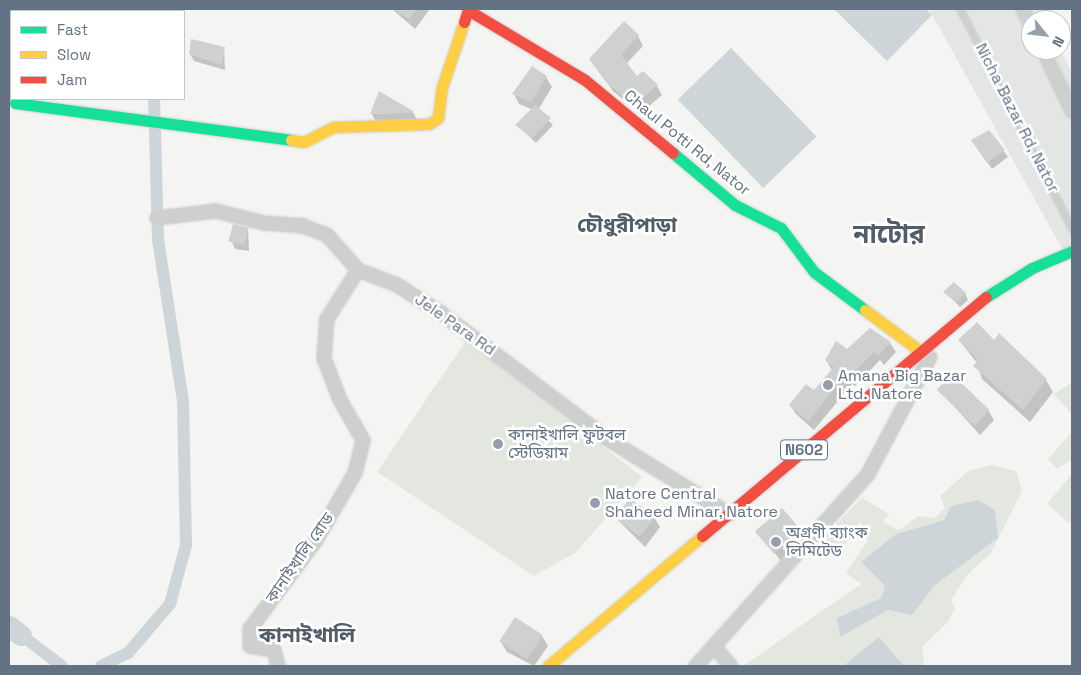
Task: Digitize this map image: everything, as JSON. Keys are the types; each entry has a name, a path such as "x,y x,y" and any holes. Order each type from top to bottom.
{"main road":[{"name":"Chaul Potti Rd, Nator","path":"15,103 304,142 333,127 429,124 438,118 442,87 468,9 585,80 735,205 781,228 814,272 840,295 931,349"},
{"name":"N602","path":"826,450 981,300 1032,268 1072,251"},
{"name":"N602","path":"548,666 729,514 931,349 988,308 1072,264"}],"street":[{"path":"1048,60 1072,111"},
{"path":"157,218 216,211 264,223 303,226 339,244 358,270"},
{"name":"Jele Para Rd","path":"358,270 397,285 441,313 606,438 729,514"},
{"name":"কানাইখালি রোড","path":"278,666 274,650 250,646 250,629 316,540 354,473 363,440 340,400 324,358 327,319 358,270"},
{"path":"696,666 868,474 931,349"},
{"path":"714,646 731,666"}],"lane":[{"name":"Nicha Bazar Rd, Nator","path":"960,9 1072,229"}],"shaded area":[{"path":"834,9 926,9 932,15 887,61"},
{"path":"929,9 1041,9 1021,10 1021,60 1066,60 1072,74 1072,252 1065,254"},
{"path":"731,48 816,136 763,188 678,99"},
{"name":"কানাইখালি ফুটবল স্টেডিয়াম","path":"466,341 642,477 575,553 534,576 377,472"},
{"path":"1072,382 1072,414 1054,394"},
{"path":"1072,432 1072,460 1057,469 1048,459"},
{"path":"991,465 1016,471 1022,491 991,553 969,573 951,600 955,609 947,623 922,647 924,666 904,666 879,637 843,666 743,666 861,584 846,573 868,540 855,532 838,553 821,540 862,498 889,514 883,522 899,530 918,516 934,518 945,508 940,496 968,471","holes":["978,500 998,538 935,585 912,614 888,610 840,637 837,618 881,598 885,586 861,562 896,534 944,520 952,506"]},
{"path":"1072,474 1072,519 1069,523 1047,504"},
{"path":"978,500 995,510 998,538 935,585 912,615 888,610 840,637 837,618 881,598 885,586 861,562 896,534 944,520 951,506"},
{"path":"879,637 904,666 843,666"}],"building":[{"path":"393,9 417,9 409,19"},
{"path":"624,21 639,35 621,55 637,76 643,71 658,85 634,105 606,82 589,59"},
{"path":"191,39 225,47 222,65 189,54"},
{"path":"532,66 547,76 531,102 512,94"},
{"path":"379,91 413,111 413,113 370,114"},
{"path":"535,105 551,118 532,138 515,125"},
{"path":"989,130 1005,150 987,163 971,140"},
{"path":"233,224 249,228 244,245 229,241"},
{"path":"954,282 966,293 956,302 943,292"},
{"path":"977,322 994,340 999,333 1047,379 1023,410 973,366 978,360 958,340"},
{"path":"870,328 891,342 878,356 874,352 849,377 846,375 808,421 789,405 806,384 814,390 834,367 825,360 836,341 847,349"},
{"path":"952,374 989,410 974,426 937,390"},
{"path":"630,498 655,517 640,537 615,518"},
{"name":"অগ্রণী ব্যাংক লিমিটেড","path":"782,508 801,530 774,554 755,532"},
{"path":"515,617 543,635 527,659 499,641"}],"waterway":[{"path":"101,666 128,653 170,604 186,545 183,401 158,239 154,100"},
{"path":"9,626 21,635"},
{"path":"21,635 62,666"}],"traffic: fast":[{"path":"15,103 291,140"},
{"path":"673,153 735,205 781,228 814,272 865,310"},
{"path":"986,297 1032,268 1072,251"}],"traffic: slow":[{"path":"291,140 304,142 333,127 429,124 438,118 442,87 464,22"},
{"path":"865,310 920,351"},
{"path":"548,666 702,536"}],"traffic: jam":[{"path":"464,22 468,10 585,80 673,153"},
{"path":"702,536 986,297"}],"place":[{"name":"Amana Big Bazar Ltd. Natore","path":"828,385"},
{"name":"কানাইখালি ফুটবল স্টেডিয়াম","path":"498,444"},
{"name":"Natore Central Shaheed Minar, Natore","path":"595,503"},
{"name":"অগ্রণী ব্যাংক লিমিটেড","path":"776,542"}],"district":[{"name":"চৌধুরীপাড়া","path":"627,225"},
{"name":"নাটোর","path":"889,235"},
{"name":"কানাইখালি","path":"307,635"}]}
